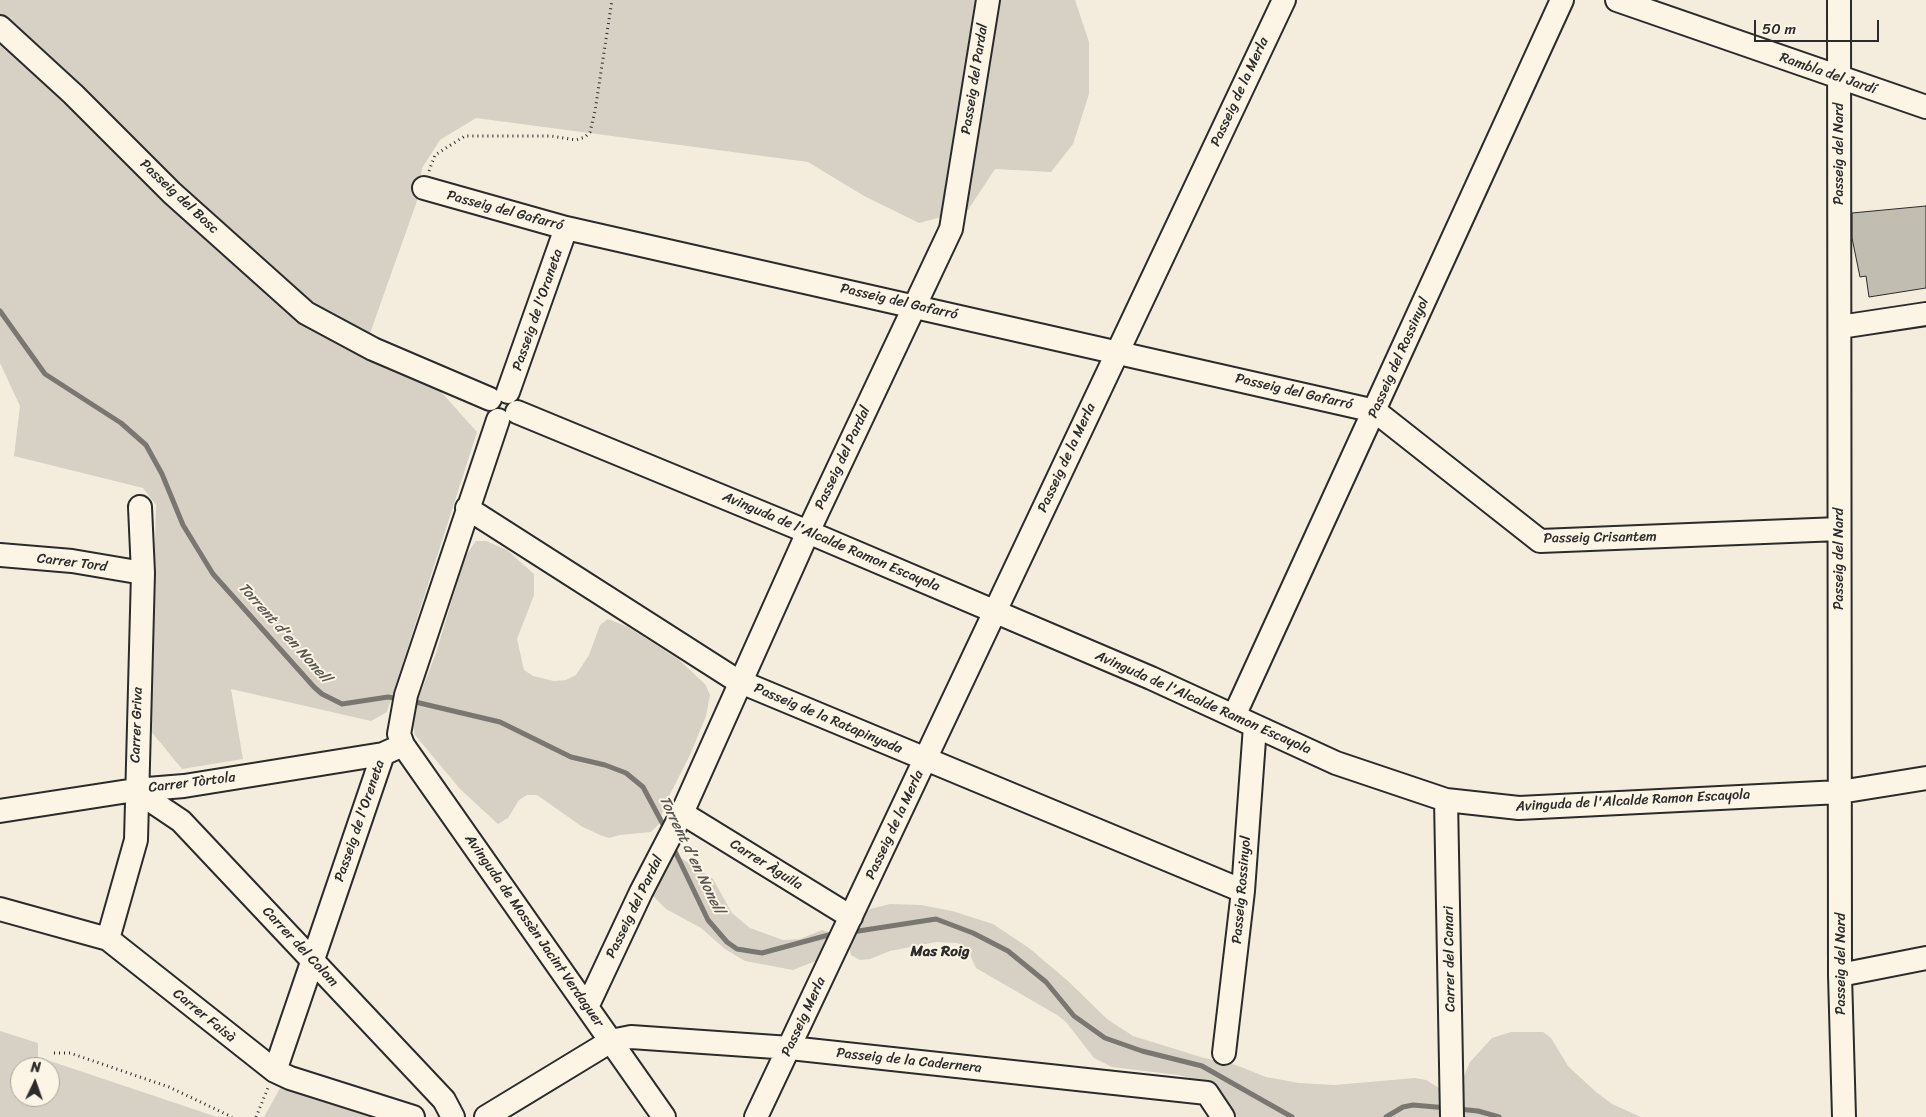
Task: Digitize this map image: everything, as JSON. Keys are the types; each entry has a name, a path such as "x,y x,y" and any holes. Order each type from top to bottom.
{"street":[{"name":"Passeig del Pardal","path":"588,1007 641,892 682,813 808,532 951,229 988,0"},
{"name":"Passeig de la Merla","path":"851,917 1284,0"},
{"name":"Passeig del Rossinyol","path":"1234,716 1562,0"},
{"name":"Rambla del Jardí","path":"1617,0 1926,108"},
{"name":"Passeig del Nard","path":"1839,0 1840,974 1844,1117"},
{"name":"Passeig del Bosc","path":"0,26 73,94 172,192 294,302 306,312 373,349"},
{"name":"Passeig del Gafarró","path":"424,188 566,228 1117,351 1375,411"},
{"name":"Passeig de l'Oraneta","path":"503,406 566,228"},
{"path":"1840,327 1926,314"},
{"name":"Avinguda de l'Alcalde Ramon Escayola","path":"373,349 503,406 808,532 995,612 1234,716 1336,763 1446,800 1519,808 1840,792 1926,778"},
{"name":"Passeig de l'Oreneta","path":"275,1071 313,960 399,734 404,702 467,508 503,406"},
{"name":"Passeig Crisantem","path":"1375,411 1540,541 1839,529"},
{"name":"Carrer Griva","path":"108,939 136,840 135,790 143,573 140,507"},
{"name":"Passeig de la Ratapinyada","path":"467,508 740,682 1243,891"},
{"name":"Carrer Tord","path":"0,555 72,561 143,573"},
{"name":"Passeig Rossinyol","path":"1224,1053 1243,891 1255,726"},
{"name":"Carrer Tòrtola","path":"0,811 135,790 184,786 393,749"},
{"name":"Avinguda de Mossèn Jacint Verdaguer","path":"393,749 588,1007 664,1117"},
{"name":"Carrer del Colom","path":"135,790 181,821 444,1100 453,1117"},
{"name":"Carrer del Canari","path":"1446,800 1452,1117"},
{"name":"Carrer Àguila","path":"682,813 851,917"},
{"name":"Carrer Faisà","path":"0,909 108,939 275,1071 290,1078 412,1117"},
{"name":"Passeig Merla","path":"756,1117 851,917"},
{"path":"1840,974 1926,958"},
{"name":"Passeig de la Cadernera","path":"611,1041 631,1036 790,1048 1207,1093 1223,1117"},
{"path":"486,1117 611,1041"}],"path":[{"path":"424,188 435,155 465,136 551,136 576,140 585,137 590,132 612,0"},
{"path":"54,1053 70,1053 169,1087 232,1117"},
{"path":"256,1117 275,1071"}],"shaded area":[{"path":"0,0 1075,0 1089,42 1089,94 1073,144 1051,172 995,169 968,210 919,223 864,196 808,162 476,118 440,140 422,168 418,198 362,356 434,384 477,432 387,712 371,721 231,689 243,759 182,769 150,730 156,505 143,488 14,456 20,406 0,363"},
{"path":"476,541 486,541 507,550 534,574 534,595 517,639 524,670 533,676 554,681 566,680 576,675 589,655 600,625 608,619 628,627 678,659 705,684 710,695 706,716 690,755 665,804 659,824 651,832 609,838 581,826 537,795 527,795 519,800 508,818 498,824 460,789 415,735 413,725 416,705 436,653 465,557"},
{"path":"675,854 713,879 732,913 750,928 783,940 800,939 822,930 832,933 818,960 793,970 745,961 725,949 701,928 666,909 652,895 669,855"},
{"path":"890,904 921,905 952,911 993,924 1029,948 1068,981 1107,1019 1133,1036 1204,1058 1236,1065 1266,1077 1299,1083 1334,1085 1415,1078 1426,1080 1444,1091 1461,1083 1470,1062 1492,1038 1511,1032 1543,1032 1551,1038 1568,1066 1596,1092 1612,1104 1641,1117 1236,1117 1224,1097 1209,1083 1178,1075 1112,1067 1094,1058 1066,1022 976,968 967,948 957,943 936,942 890,951 870,959 860,960 851,955 849,945 863,917 870,909"},
{"path":"0,1031 38,1043 38,1057 10,1057 10,1107 60,1107 60,1064 217,1117 0,1117"},
{"path":"283,1083 377,1117 264,1117"}],"building":[{"path":"1926,206 1926,288 1869,297 1866,276 1860,277 1852,238 1852,213"}],"waterway":[{"name":"Torrent d'en Nonell","path":"0,311 45,374 121,423 146,445 162,474 183,525 213,574 314,687 322,694 342,704 388,697 400,699"},
{"name":"Torrent d'en Nonell","path":"411,701 500,722 571,757 605,765 626,773 643,787 666,830"},
{"name":"Torrent d'en Nonell","path":"672,845 708,920 727,942 737,949 762,953 836,933"},
{"name":"Torrent d'en Nonell","path":"852,932 936,919 973,933 1008,951 1046,982 1074,1016 1105,1038 1142,1051 1202,1066 1292,1117"},
{"name":"Torrent d'en Nonell","path":"1386,1117 1403,1107 1413,1105 1447,1108"},
{"name":"Torrent d'en Nonell","path":"1458,1109 1478,1111 1499,1117"}],"district":[{"name":"Mas Roig","path":"940,952"}]}
